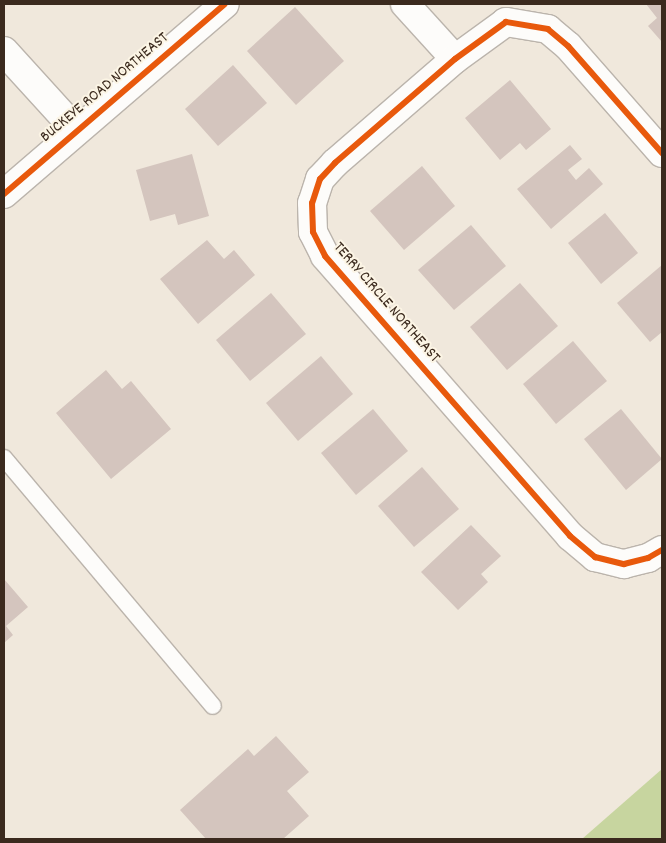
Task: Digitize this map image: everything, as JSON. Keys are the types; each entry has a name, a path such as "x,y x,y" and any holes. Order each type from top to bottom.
{"street":[{"name":"BUCKEYE ROAD NORTHEAST","path":"4,194 76,130 225,4"},
{"path":"406,4 455,59"},
{"name":"TERRY CIRCLE NORTHEAST","path":"662,153 584,62 548,29 506,22 455,59 367,133 320,179 312,203 313,232 324,256 570,536 595,557 624,564 648,558 662,550"},
{"path":"4,51 76,130"}],"lane":[{"path":"4,458 213,706"}],"green space":[{"path":"662,769 662,839 582,839"}],"building":[{"path":"646,4 662,4 662,42 648,26 657,18"},
{"path":"295,7 344,61 296,105 247,51"},
{"path":"233,65 267,103 218,146 185,109"},
{"path":"510,80 551,129 526,150 520,143 500,160 465,118"},
{"path":"570,145 582,159 568,170 576,180 589,168 603,184 551,229 517,189"},
{"path":"192,154 209,216 178,225 175,214 150,221 136,170"},
{"path":"422,166 455,206 404,250 370,211"},
{"path":"605,213 638,253 601,284 568,243"},
{"path":"471,225 506,266 454,310 418,270"},
{"path":"207,240 224,259 234,250 255,275 198,324 160,279"},
{"path":"662,265 662,332 650,342 617,303"},
{"path":"520,283 558,326 507,370 470,327"},
{"path":"271,293 306,334 250,381 216,340"},
{"path":"573,341 607,381 556,424 523,384"},
{"path":"321,356 353,394 298,441 266,403"},
{"path":"106,370 122,389 131,381 171,429 111,479 56,413"},
{"path":"373,409 408,451 356,495 321,453"},
{"path":"621,409 662,459 626,490 584,439"},
{"path":"422,467 459,509 414,547 378,506"},
{"path":"471,525 501,556 481,574 488,582 458,610 421,572"},
{"path":"4,579 28,607 6,626 13,635 4,643"},
{"path":"276,736 309,772 287,791 309,816 283,839 206,839 180,810 248,749 254,756"}],"cycle path":[{"path":"4,194 225,4"},
{"path":"662,153 568,46 548,29 506,22 455,59 335,163 320,179 312,203 313,232 325,256 570,536 595,557 624,564 648,558 662,550"}]}
